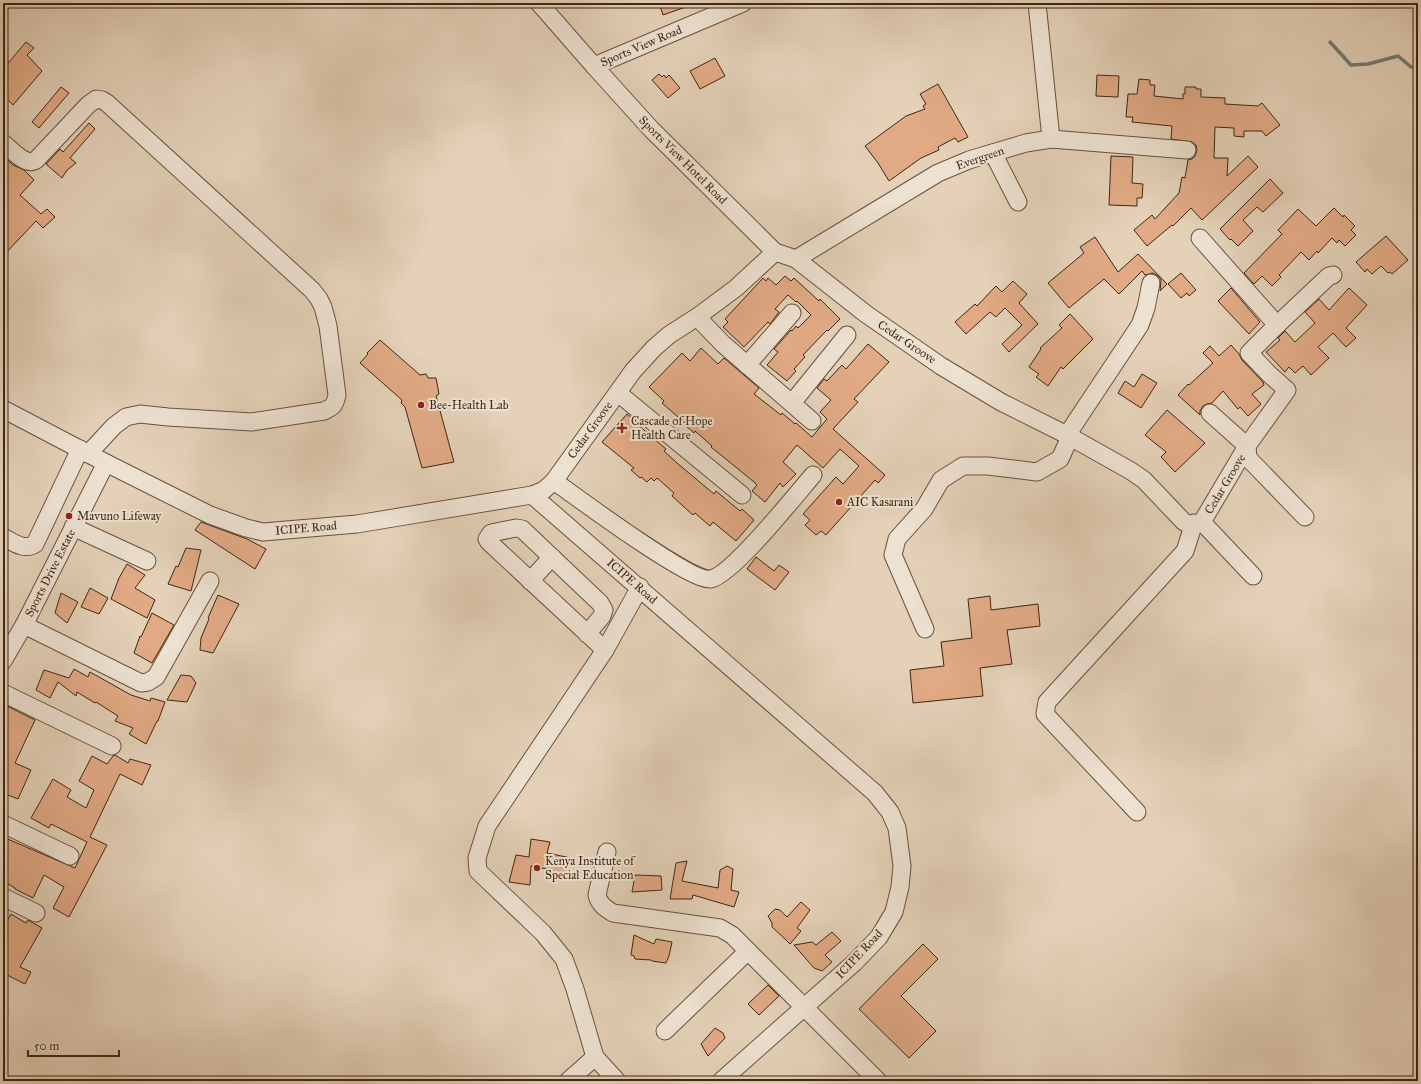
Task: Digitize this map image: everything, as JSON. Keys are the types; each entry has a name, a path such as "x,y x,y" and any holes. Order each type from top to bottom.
{"street":[{"name":"Sports View Road","path":"539,3 594,66 744,3"},
{"path":"1037,3 1051,139"},
{"name":"Sports View Hotel Road","path":"594,66 651,130 775,252"},
{"path":"3,143 24,159 29,162 33,162 88,105 96,99 107,103 307,285 319,299 323,307 328,326 337,396 336,403 332,408 324,411 252,422 175,418 140,414 126,417 84,451 35,544 30,547 24,547 3,537"},
{"name":"Evergreen","path":"796,260 938,173 969,160 1026,143 1051,139 1187,150"},
{"path":"993,153 1018,202"},
{"path":"1200,238 1277,325 1329,276 1333,275"},
{"name":"Cedar Groove","path":"532,495 544,490 554,481 633,371 654,348 669,335 697,317 736,288 775,252 796,260 866,314 941,366 1000,402 1069,436 1131,471 1144,480 1184,522 1191,525 1198,523 1248,446 1287,390 1249,353 1277,325"},
{"path":"925,629 893,555 897,539 924,509 941,480 963,466 988,466 1037,472 1060,459 1069,436 1140,325 1146,308 1151,283"},
{"path":"747,364 792,313"},
{"path":"697,317 723,344 812,421"},
{"path":"792,403 847,336"},
{"path":"618,393 742,496"},
{"name":"ICIPE Road","path":"3,409 106,463 210,514 246,528 263,532 357,524 532,495 640,587 874,792 890,812 897,828 902,866 900,887 894,912 879,937 854,963 721,1081"},
{"path":"1210,413 1248,446 1248,458 1304,517"},
{"name":"Sports Drive Estate","path":"3,661 24,625 106,463"},
{"path":"554,481 586,505 679,567 703,578 710,579 728,569 746,551 813,475"},
{"path":"1137,812 1045,714 1047,702 1184,551 1198,523 1253,576"},
{"path":"73,527 147,561"},
{"path":"587,634 602,616 604,610 600,604 520,528 491,534 487,540 488,542 587,634 605,650"},
{"path":"530,581 552,557"},
{"path":"24,625 141,682 148,682 156,677 210,581"},
{"path":"617,1081 595,1057 575,989 564,959 544,933 478,871 477,858 487,826 605,650 640,587"},
{"path":"3,693 112,746"},
{"path":"3,824 70,856"},
{"path":"607,852 597,894 598,901 612,913 720,928 732,935 878,1081"},
{"path":"3,898 36,913"},
{"path":"665,1031 748,951"},
{"path":"568,1081 595,1057"}],"building":[{"path":"668,3 694,4 663,15 660,6"},
{"path":"26,42 34,48 27,55 42,71 13,105 3,95 3,69"},
{"path":"715,58 725,76 700,89 690,71"},
{"path":"659,74 662,77 664,75 666,78 669,75 680,88 668,98 652,80"},
{"path":"1097,75 1119,76 1118,97 1096,96"},
{"path":"1139,79 1150,80 1150,85 1155,85 1154,96 1183,99 1185,87 1196,87 1196,89 1201,89 1201,97 1225,98 1225,104 1258,106 1262,103 1280,125 1266,136 1262,131 1244,131 1244,137 1234,136 1234,128 1215,127 1214,158 1228,158 1227,176 1248,156 1258,167 1202,220 1191,208 1173,226 1172,225 1147,246 1134,230 1152,215 1155,219 1179,193 1182,177 1185,178 1188,160 1195,156 1197,150 1196,145 1192,142 1171,139 1172,126 1132,122 1133,117 1126,117 1128,94 1137,94"},
{"path":"938,84 968,137 958,142 955,138 938,147 939,150 921,158 889,181 865,146 906,116 925,109 923,106 926,104 920,94"},
{"path":"61,87 69,93 39,128 32,122"},
{"path":"89,123 95,129 70,158 76,163 67,170 62,178 46,164 60,149 63,152"},
{"path":"3,156 13,165 24,170 34,180 20,195 41,214 47,209 55,217 43,228 36,221 3,256"},
{"path":"1111,156 1133,157 1132,183 1143,184 1142,198 1137,198 1137,206 1109,205"},
{"path":"1270,179 1283,193 1263,212 1257,207 1243,220 1253,231 1238,246 1220,229"},
{"path":"1334,208 1355,226 1351,230 1356,235 1345,246 1339,240 1337,243 1332,238 1309,260 1301,252 1279,275 1281,277 1272,286 1262,276 1254,284 1244,273 1282,234 1278,230 1298,209 1316,226"},
{"path":"1386,236 1408,260 1392,274 1390,272 1388,273 1381,266 1372,274 1367,269 1365,272 1356,262"},
{"path":"1095,237 1118,272 1138,254 1167,284 1160,291 1161,280 1158,276 1153,273 1145,275 1142,271 1119,294 1104,279 1069,308 1048,283 1084,253 1080,247"},
{"path":"1181,273 1196,290 1189,296 1187,293 1181,298 1168,284"},
{"path":"785,276 791,281 794,278 819,301 820,299 840,319 803,355 805,357 794,369 796,371 787,381 767,365 778,352 774,349 791,330 792,331 796,326 798,328 811,315 797,301 796,302 788,295 775,309 779,312 770,324 768,322 744,347 723,327 728,322 725,319 763,278 766,281 768,278 776,285"},
{"path":"1013,281 1027,294 1019,303 1038,324 1009,352 1002,344 1022,325 1005,308 996,317 990,312 966,334 955,322 975,304 977,306 996,286 1002,292"},
{"path":"1231,288 1260,322 1249,334 1218,301"},
{"path":"1349,288 1367,305 1346,328 1356,338 1346,347 1333,333 1318,347 1329,358 1311,375 1303,366 1295,373 1289,367 1285,372 1266,352 1280,340 1278,338 1285,331 1295,342 1315,323 1305,312 1319,299 1329,310"},
{"path":"1070,314 1093,339 1063,369 1061,367 1048,386 1036,377 1039,374 1029,367 1041,349 1040,348 1062,328 1059,325"},
{"name":"Bee-Health Lab","path":"380,340 420,375 426,374 428,378 436,378 439,394 436,396 454,462 422,468 405,407 401,403 402,400 360,363 368,354 367,353"},
{"path":"868,344 889,362 854,399 858,402 833,429 885,475 878,483 875,480 826,535 821,531 816,535 805,525 810,520 803,514 836,477 843,484 859,466 840,449 823,468 797,445 783,462 796,474 783,487 780,483 765,502 752,491 757,485 754,482 711,447 712,446 695,431 694,433 685,425 686,424 662,403 664,401 649,387 682,353 690,361 701,348 718,364 724,358 759,388 754,394 781,415 782,413 795,424 796,423 812,437 827,419 820,412 831,400 817,388 824,379 827,381 842,365 846,369"},
{"path":"1231,345 1242,360 1263,382 1264,385 1252,394 1261,404 1248,416 1240,407 1238,409 1223,391 1212,403 1203,406 1200,411 1200,415 1178,395 1188,384 1189,385 1213,363 1203,353 1210,346 1219,356"},
{"path":"1142,374 1157,383 1141,408 1118,393 1125,381 1134,387"},
{"path":"1167,410 1205,443 1175,472 1161,457 1166,452 1145,435"},
{"path":"627,414 666,449 664,451 677,463 714,494 716,491 740,511 742,509 754,520 736,541 713,522 710,526 695,513 693,515 672,496 674,493 657,478 654,481 651,478 647,482 641,477 640,478 631,470 634,468 602,442"},
{"path":"201,522 247,539 266,549 255,569 195,530"},
{"path":"186,548 201,550 191,591 168,584 176,566 178,567"},
{"path":"756,557 774,571 779,565 789,572 775,590 747,569"},
{"path":"127,564 145,575 135,588 155,600 147,618 111,599 119,578"},
{"path":"90,588 108,598 99,614 81,607"},
{"path":"61,593 78,602 67,623 55,613"},
{"path":"218,595 239,604 213,653 200,650 201,638"},
{"path":"990,596 991,610 1038,604 1040,626 1007,630 1012,664 980,668 983,696 913,703 910,670 944,666 941,642 972,638 968,599"},
{"path":"152,613 174,625 152,663 134,653 140,636 141,637"},
{"path":"74,669 88,677 90,672 131,695 150,701 151,698 165,702 158,721 146,744 129,734 133,728 115,721 118,716 77,692 76,696 58,682 50,698 36,690 44,670 69,678"},
{"path":"181,675 191,676 196,683 187,702 167,700"},
{"path":"3,704 35,720 15,763 31,770 18,799 3,793"},
{"path":"115,755 128,763 130,759 151,765 142,785 120,774 90,837 107,845 69,917 53,908 64,887 44,875 33,898 3,881 3,837 75,868 87,842 51,824 49,828 31,818 53,779 71,790 67,797 86,808 94,790 79,781 92,756 107,764"},
{"path":"531,839 550,842 547,853 571,858 565,878 552,877 552,870 531,866 530,885 509,882 516,855 529,857"},
{"path":"687,861 682,881 718,888 720,870 727,866 733,869 731,890 739,892 734,907 693,895 692,899 670,899 676,863"},
{"path":"635,875 661,876 662,890 632,892"},
{"path":"801,902 810,910 797,928 801,931 790,944 772,927 772,923 768,916 775,909 780,910 787,917"},
{"path":"11,914 26,923 28,920 42,928 20,967 31,972 25,984 3,973 3,928"},
{"path":"832,932 841,941 825,955 832,962 822,971 814,968 794,945 812,942 816,945"},
{"path":"634,935 654,944 656,939 672,942 666,963 635,959 634,956 631,955"},
{"path":"923,944 938,959 901,996 936,1031 909,1058 859,1009"},
{"path":"768,985 779,996 759,1015 748,1004"},
{"path":"715,1028 723,1033 725,1038 708,1056 701,1044"}],"waterway":[{"path":"1330,42 1351,65 1368,64 1398,56 1411,67 1418,67"}],"place":[{"name":"Bee-Health Lab","path":"421,405"},
{"name":"Cascade of Hope Health Care","path":"622,428"},
{"name":"AIC Kasarani","path":"839,502"},
{"name":"Mavuno Lifeway","path":"69,516"},
{"name":"Kenya Institute of Special Education","path":"537,868"}]}
